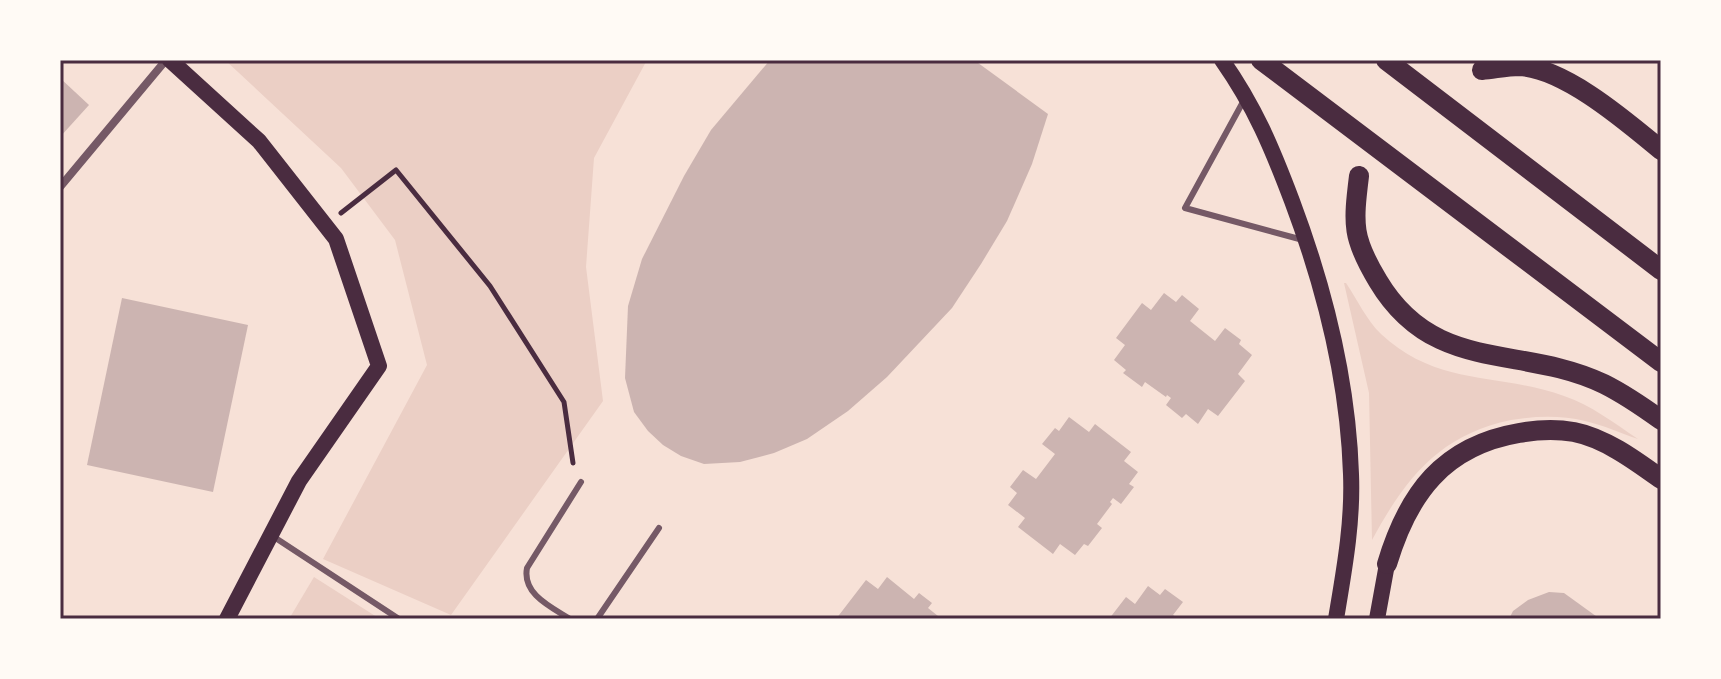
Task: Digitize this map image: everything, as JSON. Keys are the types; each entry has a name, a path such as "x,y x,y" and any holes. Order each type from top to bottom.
{"main road":[{"path":"168,60 259,141 336,239 379,366 299,481 227,619"},
{"path":"1222,60 1247,96 1270,143 1306,241 1334,334 1347,406 1351,476 1349,535 1336,619"},
{"path":"1261,60 1661,362"},
{"path":"1386,60 1661,270"},
{"path":"1482,70 1521,66 1560,79 1589,94 1661,150"},
{"path":"1359,176 1353,219 1361,254 1397,310 1419,328 1451,346 1560,370 1603,383 1661,420"},
{"path":"1377,619 1398,526 1444,465 1469,447 1494,438 1537,430 1574,432 1602,442 1661,479"}],"street":[{"path":"60,187 168,60"}],"lane":[{"path":"1247,96 1185,208 1306,241"},
{"path":"570,619 531,592 526,575 527,568 581,482"},
{"path":"597,619 659,528"},
{"path":"271,535 399,619"}],"path":[{"path":"325,226 396,170 490,286 564,402 573,463"}],"shaded area":[{"path":"225,60 647,60 594,158 586,267 603,401 451,615 323,559 427,365 395,240 341,168"},
{"path":"1344,283 1381,334 1424,363 1446,371 1564,396 1593,409 1638,439 1592,423 1557,417 1511,420 1486,427 1444,448 1427,463 1411,479 1372,540 1369,393"},
{"path":"314,577 380,619 289,619"}],"building":[{"path":"770,60 974,60 1048,114 1032,164 1007,221 981,264 952,308 887,377 848,411 807,439 774,453 740,462 704,464 681,456 663,445 634,412 625,378 628,306 642,259 684,176 711,130"},
{"path":"60,78 89,105 60,137"},
{"path":"1164,293 1176,302 1182,295 1199,309 1190,321 1215,341 1225,328 1241,340 1239,344 1252,355 1238,374 1245,381 1218,416 1208,409 1198,424 1186,414 1182,418 1166,405 1171,398 1145,382 1142,387 1123,373 1126,370 1114,360 1125,345 1116,338 1142,303 1151,310"},
{"path":"122,298 248,325 213,492 87,465"},
{"path":"1069,417 1089,432 1095,424 1131,452 1124,461 1138,472 1129,484 1134,487 1121,504 1113,498 1097,524 1102,528 1088,546 1084,544 1075,555 1060,544 1053,554 1018,527 1025,518 1008,505 1017,493 1010,487 1023,470 1036,479 1055,454 1042,444 1055,428 1059,431"},
{"path":"887,577 914,599 919,593 932,603 928,608 938,616 936,619 836,619 866,580 878,589"},
{"path":"1148,586 1160,595 1165,589 1183,602 1173,615 1179,619 1109,619 1126,597 1135,604"},
{"path":"1549,592 1564,593 1600,619 1509,619 1513,611 1528,600"}]}
